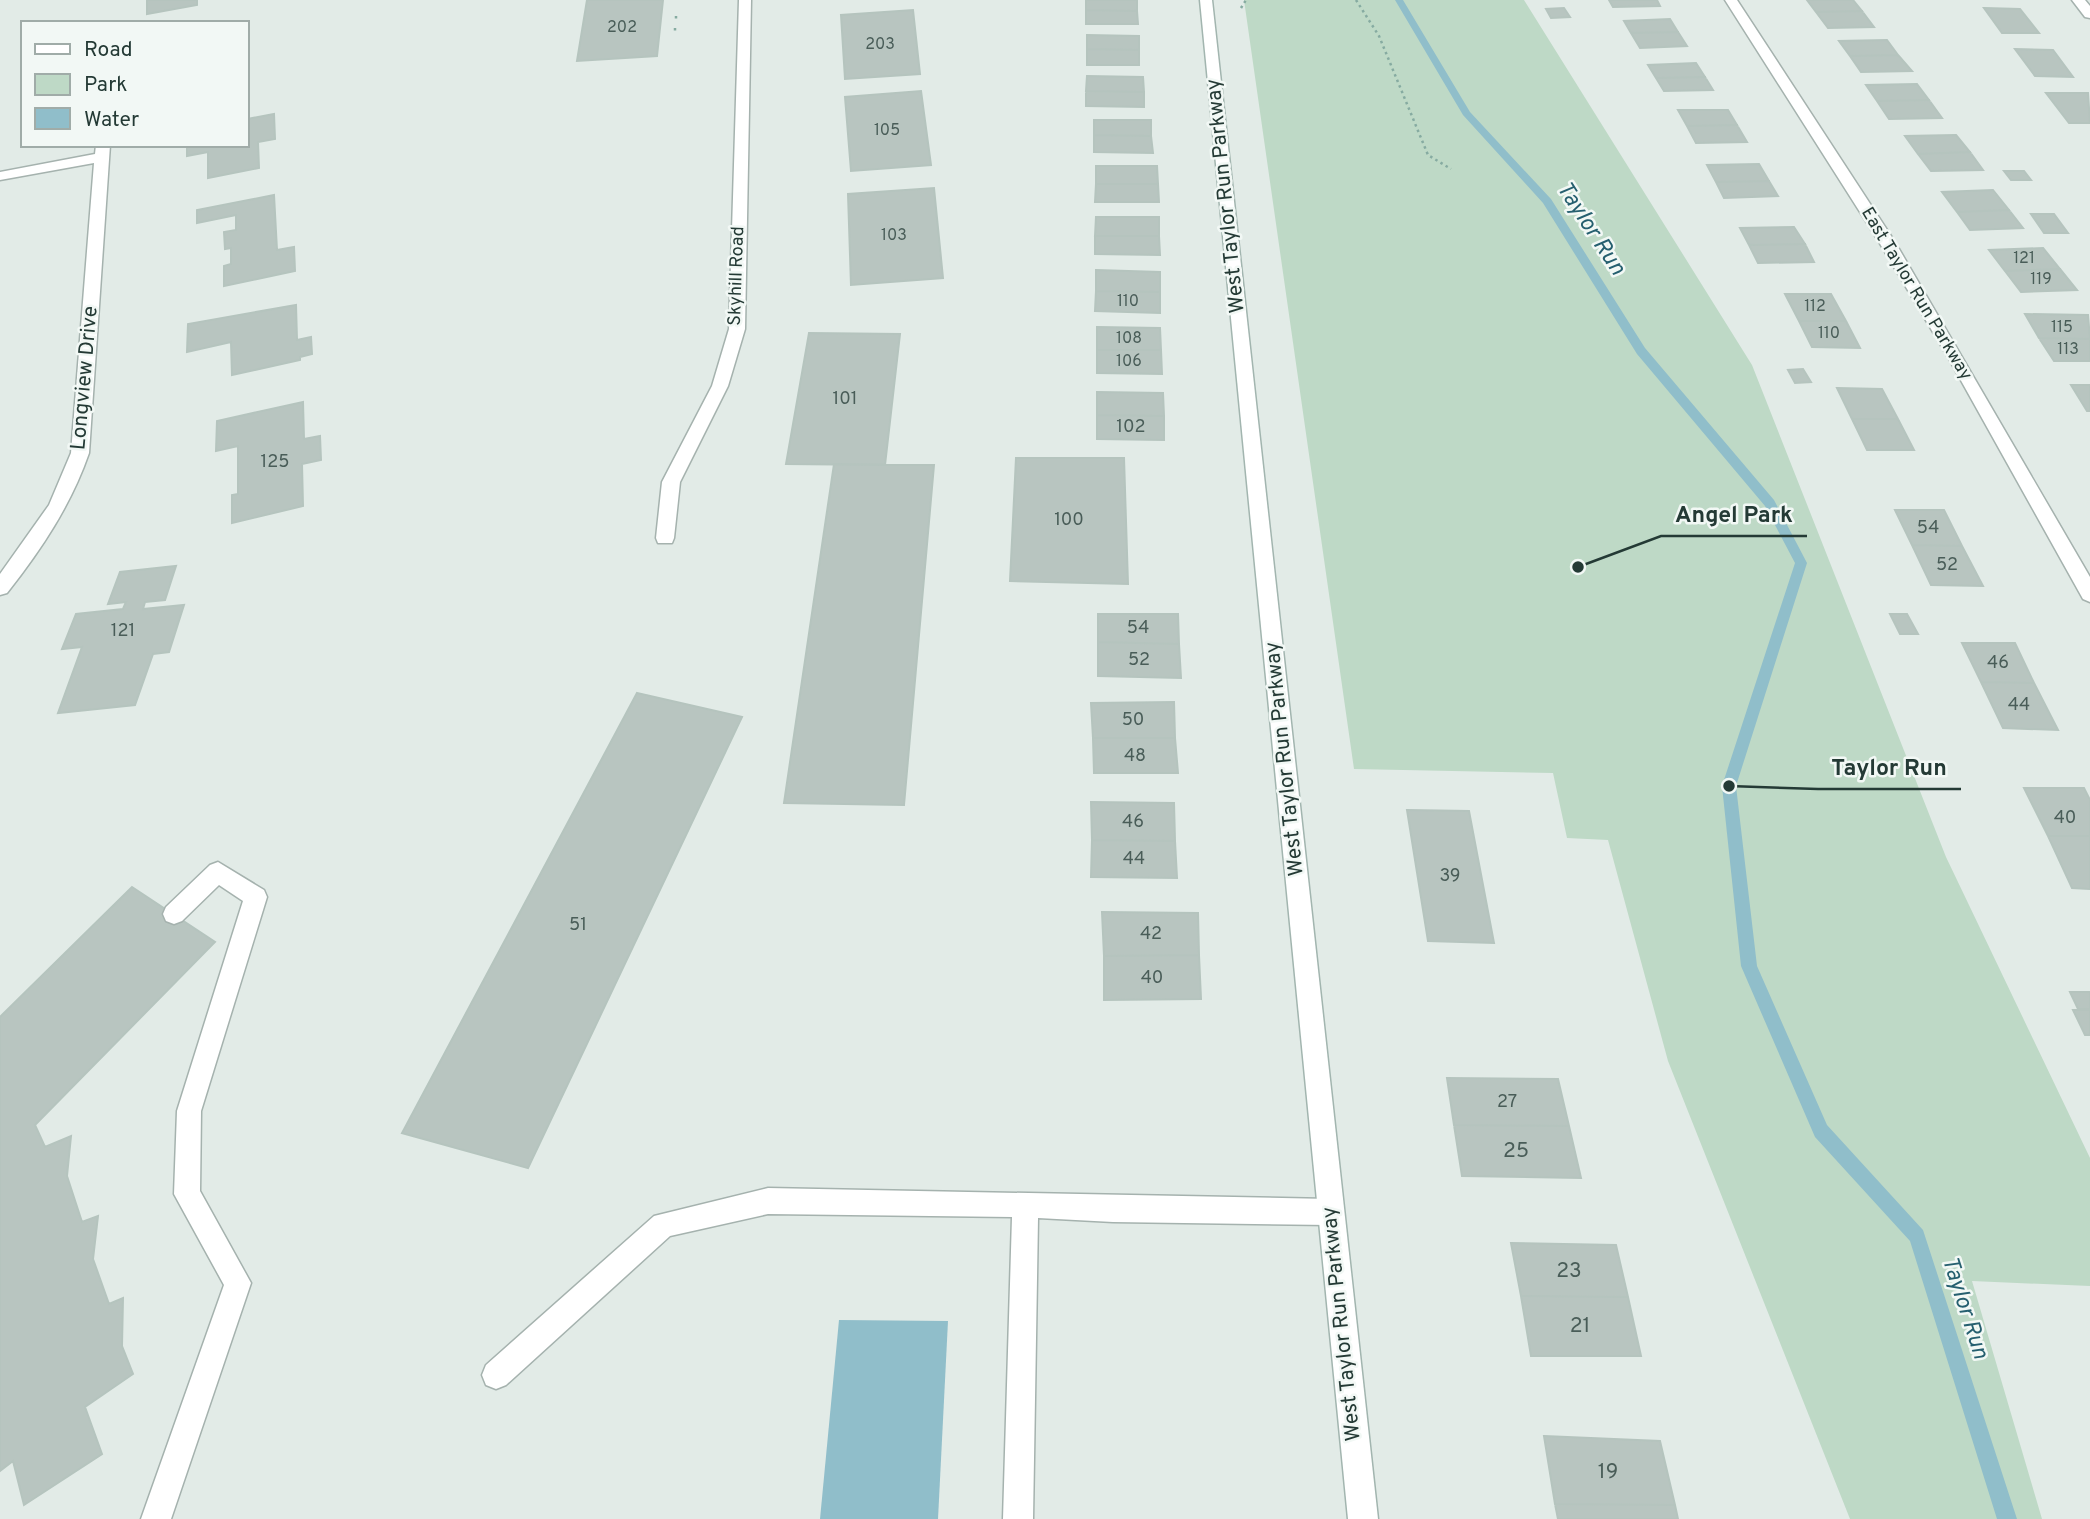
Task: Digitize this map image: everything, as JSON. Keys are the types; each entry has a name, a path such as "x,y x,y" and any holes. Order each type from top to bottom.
{"street":[{"name":"Skyhill Road","path":"665,538 671,482 720,386 737,328 745,0"},
{"name":"West Taylor Run Parkway","path":"1206,0 1363,1519"},
{"name":"East Taylor Run Parkway","path":"1731,0 1922,300 2090,594"},
{"path":"2078,0 2090,14"},
{"path":"0,176 102,151"},
{"name":"Longview Drive","path":"0,587 26,555 51,516 71,481 80,453 102,151"},
{"path":"156,1519 238,1283 187,1194 189,1111 256,897 218,872 174,914"},
{"path":"496,1375 663,1225 768,1201 1025,1203 1113,1209 1330,1212"},
{"path":"1018,1519 1025,1203"}],"path":[{"path":"1241,8 1246,0"},
{"path":"1356,0 1379,36 1428,155 1451,169"}],"green space":[{"path":"1244,0 1524,0 1752,365 1946,857 2090,1158 2090,1286 1972,1281 2042,1519 1850,1519 1668,1061 1608,840 1567,838 1553,773 1354,769"}],"water":[{"path":"839,1320 948,1321 938,1519 820,1519"}],"building":[{"path":"147,0 197,0 197,5 147,14"},
{"path":"587,0 663,0 657,56 577,61"},
{"path":"1086,0 1137,0 1137,11 1086,10"},
{"path":"1609,0 1657,0 1660,6 1613,7"},
{"path":"1807,0 1853,0 1862,11 1816,12"},
{"path":"1564,8 1570,17 1551,18 1546,9"},
{"path":"1984,8 2020,9 2039,33 2002,33"},
{"path":"913,10 920,74 845,79 841,15"},
{"path":"1086,10 1137,11 1138,24 1086,24"},
{"path":"1862,11 1874,27 1828,28 1816,12"},
{"path":"1670,19 1678,32 1631,33 1624,21"},
{"path":"1678,32 1687,46 1640,48 1631,33"},
{"path":"1087,35 1139,36 1139,50 1087,49"},
{"path":"1887,40 1898,55 1850,56 1839,41"},
{"path":"1087,49 1139,50 1139,65 1087,65"},
{"path":"2015,49 2053,50 2073,77 2035,76"},
{"path":"1898,55 1912,71 1861,72 1850,56"},
{"path":"1696,63 1705,77 1656,78 1648,65"},
{"path":"1087,76 1143,77 1144,92 1086,91"},
{"path":"1705,77 1713,90 1664,91 1656,78"},
{"path":"1917,84 1929,100 1877,101 1866,85"},
{"path":"921,91 931,165 851,171 845,97"},
{"path":"1086,91 1144,92 1144,107 1086,106"},
{"path":"2046,93 2088,93 2090,123 2069,123"},
{"path":"1929,100 1942,118 1889,119 1877,101"},
{"path":"1678,110 1728,110 1737,125 1687,126"},
{"path":"274,114 275,139 258,142 259,168 208,178 208,152 187,156 187,147 248,147 248,119"},
{"path":"1094,120 1151,120 1151,136 1094,135"},
{"path":"1737,125 1747,142 1696,143 1687,126"},
{"path":"1094,135 1151,136 1153,153 1094,152"},
{"path":"1956,135 1970,152 1918,154 1905,136"},
{"path":"1970,152 1983,170 1931,171 1918,154"},
{"path":"1759,164 1769,181 1716,182 1707,165"},
{"path":"1096,166 1157,166 1158,184 1096,184"},
{"path":"2004,171 2024,171 2031,180 2011,180"},
{"path":"1769,181 1778,196 1724,198 1716,182"},
{"path":"1096,184 1158,184 1159,202 1095,202"},
{"path":"934,188 943,278 851,285 848,194"},
{"path":"1993,190 2009,210 1957,212 1942,192"},
{"path":"274,195 277,250 294,247 295,271 224,286 224,266 231,264 231,248 225,249 224,232 236,230 236,215 197,223 197,210"},
{"path":"2009,210 2023,228 1970,230 1957,212"},
{"path":"2031,214 2054,214 2068,233 2044,233"},
{"path":"1096,217 1159,217 1159,236 1095,236"},
{"path":"1794,227 1805,244 1749,245 1740,228"},
{"path":"1095,236 1159,236 1160,255 1095,254"},
{"path":"1805,244 1814,262 1758,263 1749,245"},
{"path":"2043,248 2060,269 2005,271 1989,250"},
{"path":"2060,269 2077,290 2021,292 2005,271"},
{"path":"1096,270 1160,272 1160,292 1096,291"},
{"path":"1096,291 1160,292 1160,313 1095,311"},
{"path":"1785,294 1831,294 1846,321 1799,321"},
{"path":"296,305 297,340 311,337 312,354 300,357 300,360 232,375 231,342 187,352 188,324"},
{"path":"2025,314 2088,315 2090,339 2039,338"},
{"path":"1799,321 1846,321 1860,348 1812,347"},
{"path":"1097,327 1160,328 1161,350 1097,350"},
{"path":"809,333 900,334 885,465 786,464"},
{"path":"2039,338 2090,339 2090,361 2054,361"},
{"path":"1097,350 1161,350 1162,374 1097,373"},
{"path":"1803,369 1811,382 1795,383 1788,370"},
{"path":"2071,385 2090,385 2090,411 2087,411"},
{"path":"1837,388 1882,389 1898,419 1852,419"},
{"path":"1097,392 1163,393 1164,416 1097,415"},
{"path":"303,402 304,439 320,436 321,460 302,464 303,506 232,523 232,495 238,494 238,446 216,451 217,421"},
{"path":"1097,415 1164,416 1164,440 1097,439"},
{"path":"1852,419 1898,419 1914,450 1867,450"},
{"path":"1016,458 1124,458 1128,584 1010,581"},
{"path":"834,464 934,465 904,805 784,803"},
{"path":"1895,510 1944,510 1962,546 1912,545"},
{"path":"1912,545 1962,546 1983,586 1931,585"},
{"path":"176,566 165,600 145,602 143,609 184,605 169,652 153,654 135,705 58,713 82,647 62,649 76,614 123,609 126,602 108,604 120,572"},
{"path":"1098,614 1178,614 1179,644 1098,642"},
{"path":"1890,614 1907,614 1918,634 1900,634"},
{"path":"1098,642 1179,644 1181,678 1098,676"},
{"path":"1962,643 2015,643 2034,683 1981,682"},
{"path":"1981,682 2034,683 2058,730 2003,728"},
{"path":"637,693 742,717 528,1168 402,1133"},
{"path":"1174,702 1175,738 1093,738 1091,703"},
{"path":"1093,738 1175,738 1178,773 1094,773"},
{"path":"2024,788 2084,788 2090,800 2090,836 2048,836"},
{"path":"1091,802 1174,803 1175,841 1092,840"},
{"path":"1407,810 1469,811 1494,943 1428,941"},
{"path":"2048,836 2090,836 2090,889 2072,888"},
{"path":"1092,840 1175,841 1177,878 1091,877"},
{"path":"132,887 215,942 35,1125 45,1147 71,1136 67,1176 82,1222 98,1216 93,1259 109,1304 123,1298 122,1346 133,1374 85,1407 102,1454 24,1505 13,1461 0,1471 0,1017"},
{"path":"1102,912 1198,913 1199,955 1104,956"},
{"path":"1199,955 1201,999 1104,1000 1104,956"},
{"path":"2070,992 2090,992 2090,1009 2078,1009"},
{"path":"2073,1010 2090,1010 2090,1035 2085,1035"},
{"path":"1447,1078 1558,1079 1569,1126 1454,1125"},
{"path":"1454,1125 1569,1126 1581,1178 1462,1176"},
{"path":"1511,1243 1616,1245 1628,1297 1521,1296"},
{"path":"1521,1296 1628,1297 1641,1356 1531,1356"},
{"path":"1544,1436 1660,1441 1675,1505 1555,1504"},
{"path":"1555,1504 1675,1505 1678,1519 1558,1519"}],"waterway":[{"name":"Taylor Run","path":"1399,0 1466,113 1547,201 1641,351 1770,503 1801,563 1729,786 1749,966 1821,1131 1917,1236 2007,1519"}],"place":[{"name":"Angel Park","path":"1578,567"},
{"name":"Taylor Run","path":"1729,786"}]}
